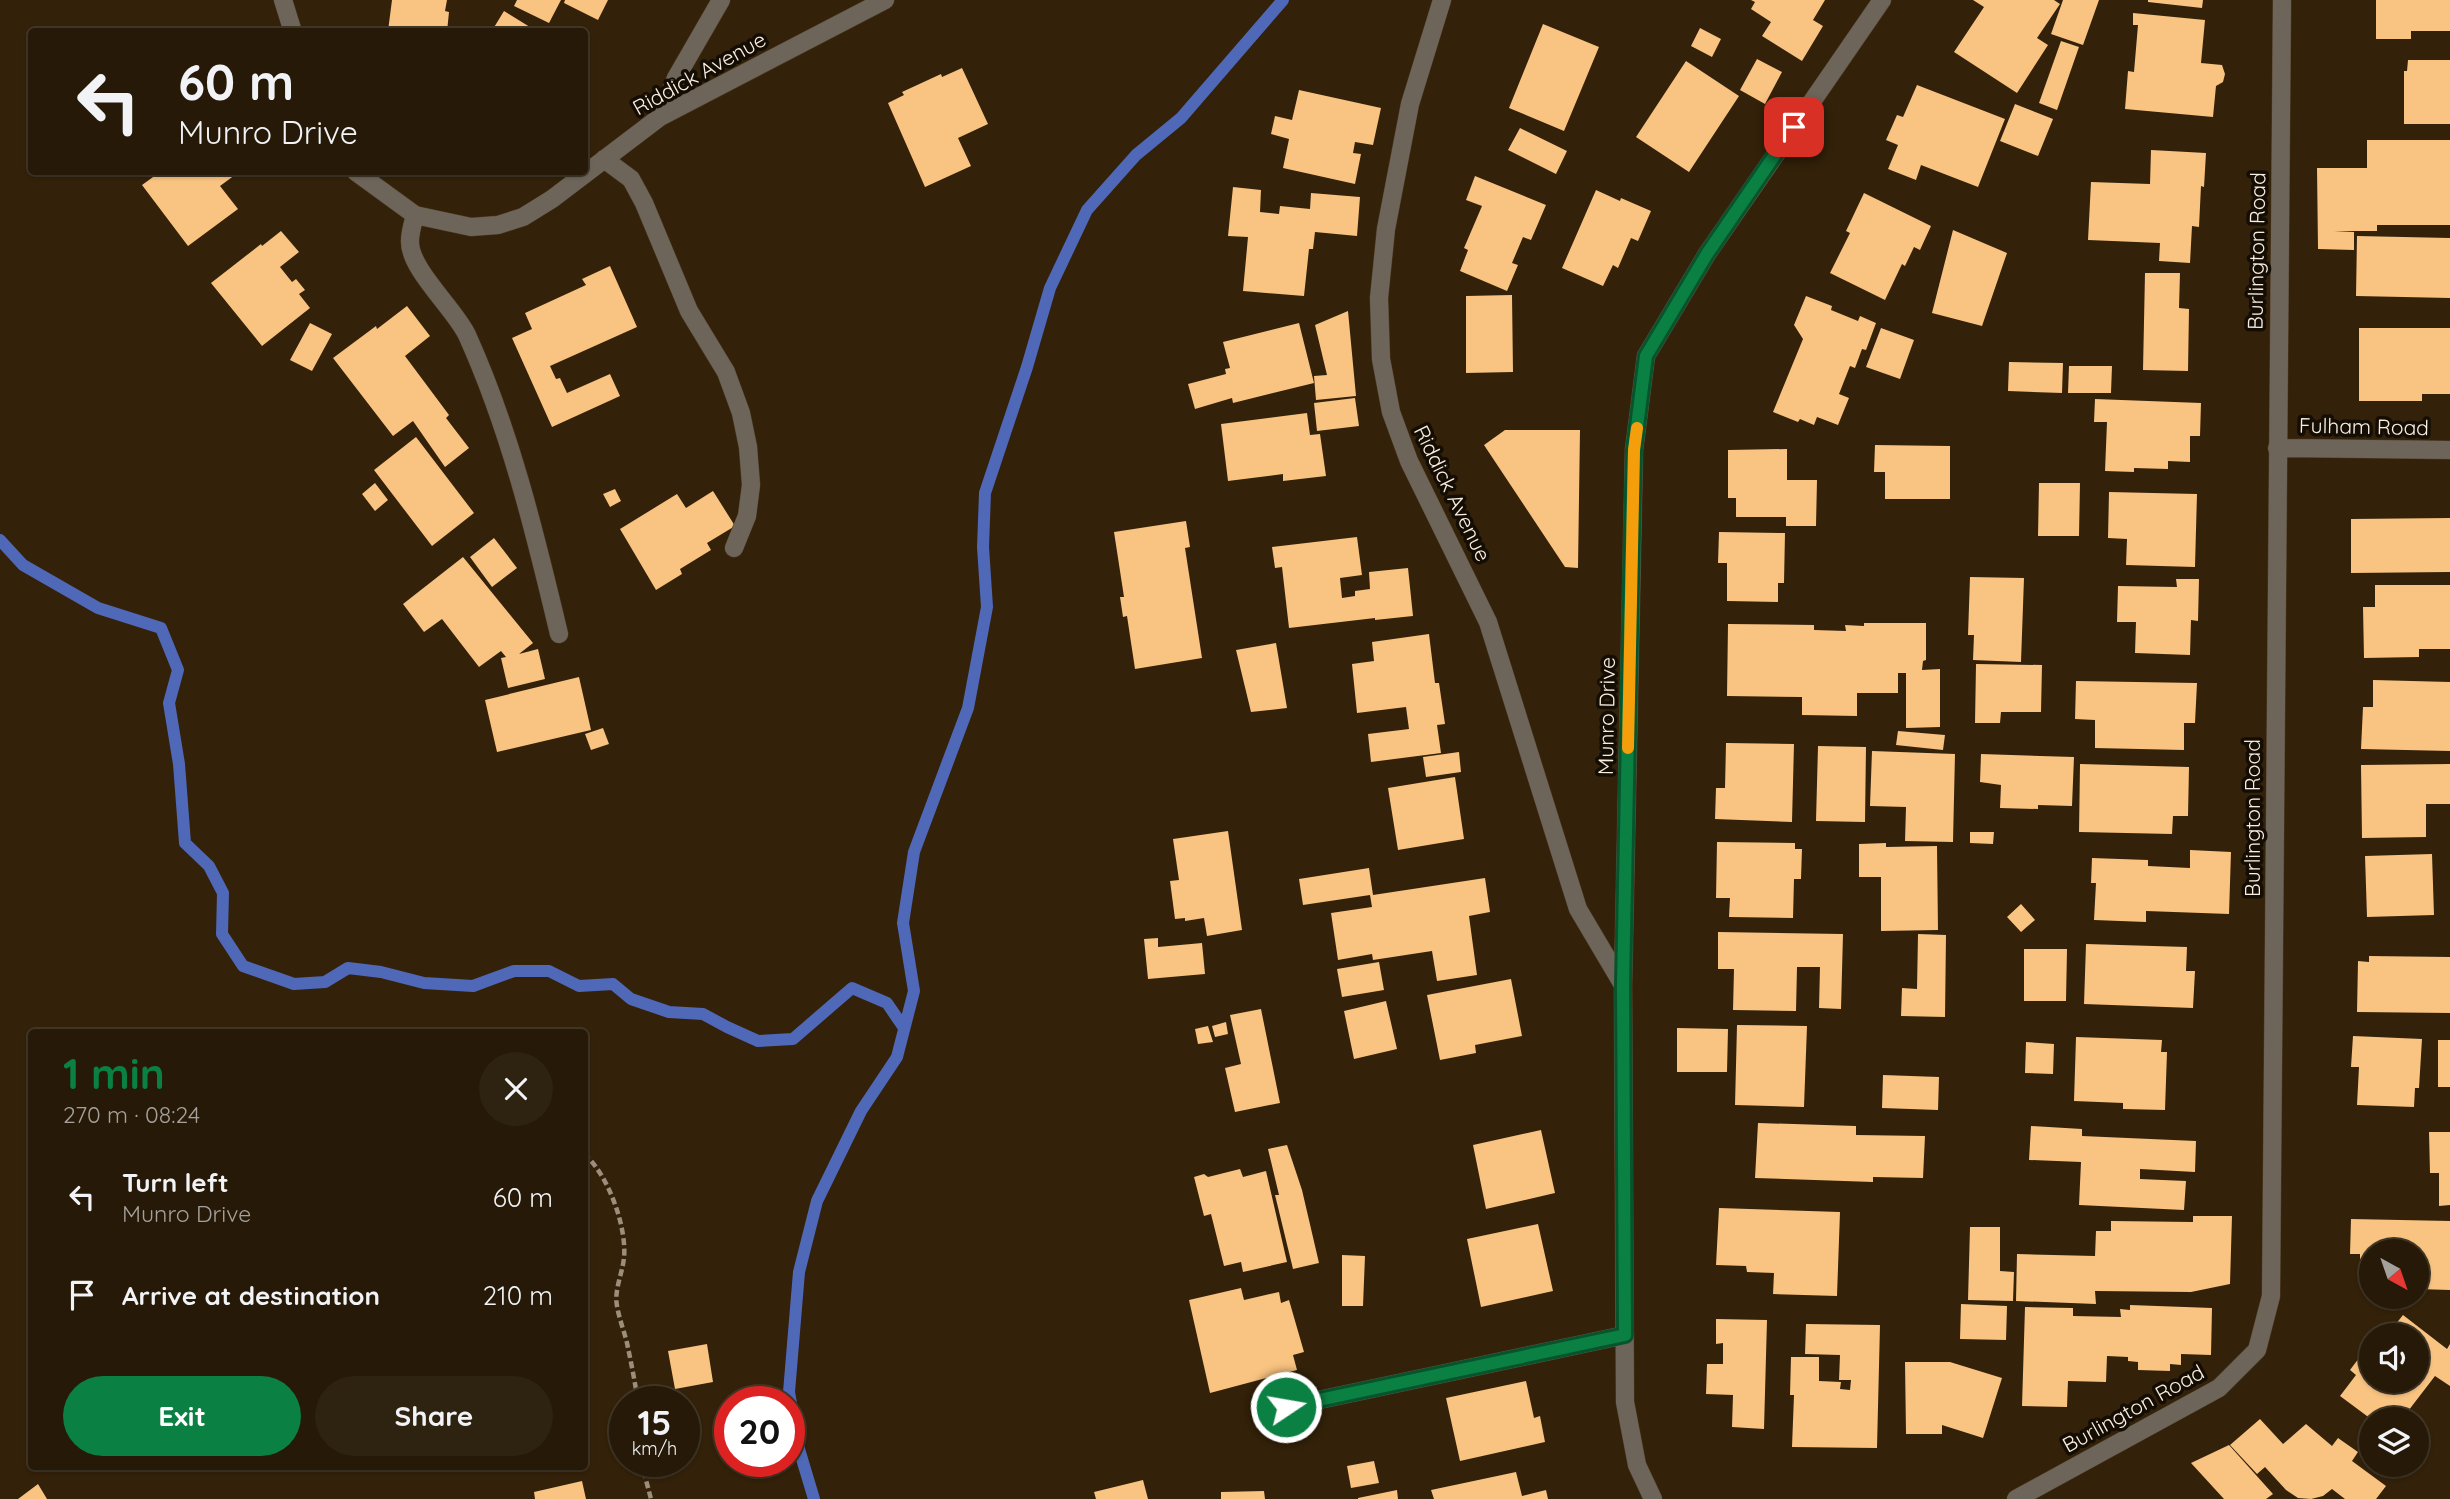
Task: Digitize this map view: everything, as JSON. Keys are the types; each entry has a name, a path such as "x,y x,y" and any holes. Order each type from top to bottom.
{"street":[{"path":"283,0 292,28"},
{"path":"660,117 676,78 721,0"},
{"name":"Riddick Avenue","path":"588,171 660,117 885,0"},
{"name":"Riddick Avenue","path":"1442,0 1410,104 1386,229 1379,298 1381,359 1391,412 1409,461 1489,622 1578,909 1623,985"},
{"name":"Munro Drive","path":"1653,1499 1637,1465 1625,1402 1623,985 1634,450 1646,356 1707,254 1882,0"},
{"name":"Burlington Road","path":"2016,1499 2219,1388 2257,1350 2271,1296 2282,0"},
{"path":"604,159 631,179 644,202 689,311 726,372 741,413 748,447 751,485 747,516 734,548"},
{"name":"Riddick Avenue","path":"360,175 415,215 471,227 498,225 523,217 582,175"},
{"path":"415,215 409,243 420,270 466,332 498,416 530,514 559,634"},
{"name":"Fulham Road","path":"2277,448 2450,450"},
{"path":"1286,1407 1625,1335"}],"path":[{"path":"588,1158 600,1171 610,1192 622,1233 624,1254 615,1292 635,1386"},
{"path":"645,1477 651,1499"}],"building":[{"path":"392,0 447,0 445,11 449,12 447,28 388,28"},
{"path":"517,0 561,0 549,23 514,6"},
{"path":"565,0 608,0 598,20 564,3"},
{"path":"1751,0 1825,0 1813,20 1823,26 1802,61 1762,36 1771,22 1751,9 1755,2"},
{"path":"1973,0 2054,0 2060,4 2037,38 2048,45 2017,93 1954,52 1984,7"},
{"path":"2063,0 2099,0 2083,45 2051,34"},
{"path":"2148,0 2203,0 2202,8"},
{"path":"2376,0 2450,0 2450,31 2411,31 2411,39 2376,39"},
{"path":"504,11 532,28 494,28"},
{"path":"2133,13 2205,20 2201,63 2222,65 2225,74 2223,82 2216,86 2213,117 2125,109 2128,71 2134,72 2138,25 2133,25"},
{"path":"1543,24 1599,47 1564,131 1509,108"},
{"path":"1700,28 1721,39 1712,57 1691,46"},
{"path":"2061,41 2079,47 2057,110 2039,103"},
{"path":"1757,59 1782,72 1765,104 1740,90"},
{"path":"2408,60 2450,60 2450,124 2404,124 2404,71 2407,71"},
{"path":"1686,61 1739,96 1689,172 1636,137"},
{"path":"962,68 988,124 958,138 971,166 925,187 888,103 904,95 902,92 941,74 942,77"},
{"path":"1917,85 2005,119 1978,187 1921,165 1916,180 1888,169 1898,145 1886,140 1897,115 1903,117"},
{"path":"1299,90 1381,108 1373,145 1355,142 1353,153 1361,154 1355,184 1283,168 1289,139 1271,134 1275,116 1292,120"},
{"path":"2015,104 2053,119 2038,156 2000,141"},
{"path":"1520,128 1567,151 1556,174 1508,150"},
{"path":"2367,140 2450,140 2450,225 2377,225 2377,231 2334,231 2354,232 2354,250 2318,249 2317,168 2367,168"},
{"path":"2151,150 2206,153 2199,227 2192,226 2190,263 2159,261 2160,243 2088,240 2091,182 2150,184"},
{"path":"156,175 235,175 220,186 238,209 188,246 142,185"},
{"path":"1475,176 1546,205 1531,240 1523,237 1512,263 1518,265 1507,291 1460,271 1468,250 1464,248 1482,206 1466,200"},
{"path":"1233,187 1261,190 1260,212 1279,214 1280,206 1310,209 1311,193 1360,197 1357,236 1315,232 1313,249 1309,249 1304,296 1243,291 1248,237 1228,236"},
{"path":"1596,190 1651,211 1638,241 1631,238 1618,268 1613,265 1603,286 1562,268"},
{"path":"1864,193 1931,226 1920,250 1914,247 1905,266 1902,264 1885,300 1830,273 1850,233 1846,231"},
{"path":"1953,230 2007,253 1982,326 1932,313"},
{"path":"281,231 299,252 280,267 292,282 296,279 305,290 299,294 310,308 262,346 211,283"},
{"path":"2357,236 2450,238 2450,298 2356,296"},
{"path":"610,266 637,327 550,366 567,393 610,374 620,396 552,427 512,338 532,329 525,313 586,285 582,279"},
{"path":"2145,273 2180,273 2179,308 2189,309 2188,371 2143,370"},
{"path":"1512,295 1513,372 1466,373 1466,296"},
{"path":"1806,296 1832,306 1831,310 1858,321 1860,316 1876,323 1866,350 1862,349 1855,368 1850,366 1839,394 1849,398 1838,425 1817,417 1814,425 1800,419 1798,422 1773,412 1803,339 1794,325"},
{"path":"407,306 430,336 405,356 449,415 446,418 469,448 445,467 413,421 393,436 333,358"},
{"path":"1348,311 1356,396 1316,400 1314,376 1327,375 1315,325"},
{"path":"310,323 332,334 312,371 290,360"},
{"path":"1299,323 1314,383 1233,403 1232,398 1195,409 1188,384 1226,374 1225,369 1230,368 1223,342"},
{"path":"1881,328 1914,340 1900,379 1866,367"},
{"path":"2359,328 2450,328 2450,394 2422,394 2422,401 2359,401"},
{"path":"2009,362 2063,363 2062,393 2008,391"},
{"path":"2069,366 2112,366 2111,393 2068,393"},
{"path":"1355,398 1359,426 1317,431 1314,403"},
{"path":"2095,399 2201,403 2200,436 2190,436 2190,462 2168,461 2168,469 2105,471 2107,422 2094,422"},
{"path":"1307,413 1310,435 1320,434 1326,476 1283,481 1283,474 1228,481 1221,424"},
{"path":"1505,430 1580,430 1578,568 1565,567 1484,445"},
{"path":"416,437 474,513 432,546 374,470"},
{"path":"1875,445 1950,446 1950,499 1885,499 1885,472 1874,472"},
{"path":"1787,449 1787,480 1817,480 1816,526 1786,526 1786,517 1736,517 1736,498 1728,498 1728,450"},
{"path":"375,483 388,500 375,511 362,494"},
{"path":"2039,483 2080,483 2079,536 2038,536"},
{"path":"615,489 621,501 610,507 603,494"},
{"path":"713,491 735,526 707,543 711,550 680,569 682,574 656,590 620,529 677,494 686,508"},
{"path":"2109,492 2197,494 2195,567 2126,565 2127,539 2108,538"},
{"path":"2450,518 2450,572 2351,573 2351,519"},
{"path":"1186,521 1190,547 1185,548 1202,658 1135,669 1127,616 1123,617 1120,597 1124,597 1114,532"},
{"path":"1719,532 1785,533 1784,583 1778,583 1778,602 1727,601 1727,563 1718,563"},
{"path":"1357,537 1362,575 1340,578 1342,598 1355,596 1355,591 1370,589 1369,572 1408,568 1413,616 1289,628 1282,567 1275,568 1272,547"},
{"path":"494,538 517,568 492,587 470,557"},
{"path":"463,557 533,643 519,654 538,649 545,679 508,688 501,658 506,657 501,651 479,667 442,619 424,632 403,604"},
{"path":"1970,577 2024,578 2021,662 1973,660 1974,635 1968,635"},
{"path":"2176,579 2199,579 2198,621 2191,620 2190,655 2135,653 2136,622 2117,622 2118,586 2177,587"},
{"path":"2375,585 2450,585 2450,649 2419,649 2419,657 2364,658 2363,607 2375,607"},
{"path":"1864,623 1926,623 1926,660 1923,661 1922,670 1940,669 1940,727 1906,728 1906,673 1898,673 1898,693 1857,693 1857,716 1802,715 1802,697 1727,696 1728,624 1814,625 1814,630 1846,631 1845,625 1864,626"},
{"path":"1429,634 1435,683 1439,683 1445,724 1437,725 1441,753 1371,762 1368,734 1409,729 1406,707 1357,713 1352,664 1374,661 1372,642"},
{"path":"1276,643 1287,708 1251,712 1236,650"},
{"path":"1976,664 2042,665 2041,712 2001,712 2000,723 1975,723"},
{"path":"579,677 591,730 497,752 485,700"},
{"path":"2373,680 2450,682 2450,751 2361,749 2363,707 2373,707"},
{"path":"2076,681 2197,683 2195,723 2184,723 2184,750 2095,748 2095,720 2075,719"},
{"path":"603,728 609,744 591,750 585,734"},
{"path":"1898,731 1945,735 1943,750 1896,745"},
{"path":"1726,743 1794,744 1792,822 1715,819 1716,788 1725,788"},
{"path":"1818,746 1866,747 1865,822 1816,821"},
{"path":"1872,751 1955,754 1953,842 1905,841 1906,807 1870,806"},
{"path":"1459,752 1461,772 1426,777 1423,757"},
{"path":"1981,754 2074,757 2072,806 2000,808 2001,785 1980,782"},
{"path":"2080,764 2189,767 2188,816 2173,816 2172,834 2079,832"},
{"path":"2450,764 2450,804 2426,804 2426,837 2362,838 2361,765"},
{"path":"1455,777 1464,839 1398,850 1388,788"},
{"path":"1228,831 1242,930 1207,936 1204,918 1185,921 1185,918 1175,919 1170,881 1179,880 1173,839"},
{"path":"1970,832 1994,832 1993,844 1970,843"},
{"path":"1717,842 1795,843 1795,849 1802,849 1801,879 1794,879 1793,918 1729,917 1730,898 1716,898"},
{"path":"1886,843 1886,847 1937,846 1938,930 1881,931 1881,877 1859,877 1859,844"},
{"path":"2190,850 2231,852 2229,914 2146,911 2146,922 2094,920 2096,883 2091,883 2092,858 2148,860 2148,866 2190,868"},
{"path":"2432,854 2434,915 2367,917 2365,856"},
{"path":"1369,868 1373,895 1485,878 1490,912 1469,916 1477,975 1437,981 1432,951 1373,960 1372,954 1338,960 1331,913 1372,907 1370,895 1303,905 1299,879"},
{"path":"2021,904 2035,920 2021,932 2007,917"},
{"path":"1718,932 1843,934 1841,1009 1819,1008 1820,967 1797,967 1796,1011 1733,1010 1734,969 1718,969"},
{"path":"1918,934 1946,935 1945,1017 1901,1016 1902,988 1917,989"},
{"path":"1158,938 1158,947 1202,943 1205,974 1148,979 1144,939"},
{"path":"2086,944 2187,947 2186,971 2195,971 2193,1008 2084,1004"},
{"path":"2024,949 2067,949 2066,1001 2024,1001"},
{"path":"2369,956 2450,957 2450,1013 2357,1012 2358,961 2369,962"},
{"path":"1379,962 1384,990 1342,997 1337,969"},
{"path":"1511,979 1522,1036 1475,1045 1476,1053 1440,1060 1427,995"},
{"path":"1386,1001 1397,1049 1354,1059 1344,1011"},
{"path":"1261,1009 1280,1103 1235,1112 1225,1068 1241,1064 1230,1015"},
{"path":"1226,1022 1228,1034 1215,1037 1212,1026"},
{"path":"1737,1025 1807,1026 1804,1107 1735,1105"},
{"path":"1208,1026 1213,1042 1198,1044 1195,1029"},
{"path":"1677,1028 1728,1029 1727,1072 1677,1072"},
{"path":"2353,1036 2422,1039 2419,1088 2415,1088 2414,1107 2357,1105 2359,1067 2351,1067"},
{"path":"2076,1037 2162,1040 2161,1052 2167,1052 2165,1110 2123,1109 2123,1103 2074,1101"},
{"path":"2438,1040 2450,1040 2450,1087 2438,1087"},
{"path":"2026,1042 2054,1044 2053,1074 2025,1073"},
{"path":"1883,1075 1939,1077 1938,1110 1882,1108"},
{"path":"1758,1123 1856,1126 1856,1135 1925,1136 1923,1178 1873,1177 1873,1182 1755,1178"},
{"path":"2031,1126 2082,1129 2082,1136 2196,1141 2195,1172 2140,1169 2140,1179 2186,1181 2184,1210 2079,1205 2081,1162 2029,1160"},
{"path":"1541,1130 1555,1193 1486,1209 1473,1145"},
{"path":"2429,1132 2450,1132 2450,1205 2439,1206 2439,1173 2430,1173"},
{"path":"1287,1145 1302,1190 1319,1263 1293,1269 1275,1195 1279,1195 1268,1149"},
{"path":"1240,1169 1243,1177 1266,1171 1287,1262 1243,1272 1241,1262 1224,1266 1211,1214 1204,1216 1194,1177 1204,1174 1208,1177"},
{"path":"1719,1208 1840,1212 1837,1296 1773,1294 1774,1273 1747,1272 1746,1266 1716,1265"},
{"path":"2193,1216 2232,1216 2230,1284 2191,1292 2095,1291 2096,1304 2016,1301 2017,1254 2095,1256 2096,1231 2111,1231 2111,1221 2193,1222"},
{"path":"2351,1219 2450,1221 2450,1290 2429,1289 2429,1239 2359,1239 2359,1254 2350,1254"},
{"path":"1538,1224 1553,1291 1481,1307 1467,1239"},
{"path":"1970,1227 2000,1227 2000,1271 2014,1272 2013,1301 1968,1300"},
{"path":"1342,1255 1365,1256 1363,1306 1342,1306"},
{"path":"1241,1288 1244,1300 1279,1292 1281,1303 1289,1300 1304,1352 1293,1355 1297,1370 1210,1393 1189,1300"},
{"path":"1961,1304 2007,1306 2006,1340 1960,1339"},
{"path":"2130,1305 2212,1308 2211,1355 2181,1354 2181,1365 2170,1364 2170,1371 2138,1370 2138,1362 2128,1361 2128,1357 2107,1356 2106,1382 2068,1381 2067,1407 2022,1406 2025,1307 2073,1308 2073,1316 2121,1317 2120,1309 2130,1310"},
{"path":"2403,1315 2413,1323 2397,1323"},
{"path":"1716,1319 1767,1320 1764,1429 1732,1427 1733,1395 1706,1394 1707,1364 1723,1364 1723,1343 1716,1344"},
{"path":"1806,1324 1880,1325 1877,1448 1792,1447 1794,1395 1790,1395 1791,1357 1819,1357 1819,1381 1841,1382 1840,1389 1850,1390 1851,1380 1839,1380 1840,1355 1805,1354"},
{"path":"2429,1335 2447,1349 2450,1344 2450,1386 2435,1376 2429,1384"},
{"path":"707,1344 713,1382 674,1386 668,1351"},
{"path":"2359,1358 2359,1393 2422,1393 2411,1407 2359,1407 2359,1410 2340,1396 2356,1375 2350,1370"},
{"path":"1905,1362 1950,1362 2002,1378 1983,1438 1942,1425 1942,1434 1906,1434"},
{"path":"1526,1381 1534,1418 1540,1416 1545,1442 1460,1461 1446,1398"},
{"path":"2260,1419 2283,1444 2306,1424 2332,1446 2338,1438 2358,1452 2352,1461 2359,1466 2359,1477 2374,1477 2386,1486 2376,1499 2345,1499 2332,1489 2323,1496 2298,1498 2286,1490 2265,1467 2257,1474 2230,1445"},
{"path":"2229,1445 2273,1494 2266,1499 2224,1499 2191,1463"},
{"path":"1374,1461 1379,1483 1351,1488 1347,1466"},
{"path":"1516,1472 1522,1496 1546,1490 1548,1499 1434,1499 1431,1490"},
{"path":"1143,1480 1148,1499 1096,1499 1094,1492"},
{"path":"582,1481 586,1499 535,1499 534,1492"},
{"path":"38,1484 47,1499 18,1499"},
{"path":"1397,1490 1398,1499 1358,1499 1358,1498"},
{"path":"1264,1491 1265,1499 1221,1499 1221,1492"}],"waterway":[{"path":"814,1499 799,1449 789,1392 799,1272 817,1201 861,1111 897,1057 914,991 903,923 914,852 968,708 987,607 983,547 985,493 1050,288 1087,210 1136,155 1181,118 1283,0"},
{"path":"0,540 23,565 98,608 161,628 178,670 169,703 179,764 185,843 209,866 223,893 222,934 243,966 294,984 325,982 348,968 381,972 424,983 473,986 514,971 549,971 579,986 613,984 631,999 669,1012 703,1014 758,1041 793,1039 852,988 887,1003 904,1028"}],"slow traffic":[{"path":"1628,748 1634,450 1637,428"}],"route":[{"path":"1286,1407 1625,1335 1623,985 1632,531 1634,450 1646,356 1707,254 1794,127"}]}
